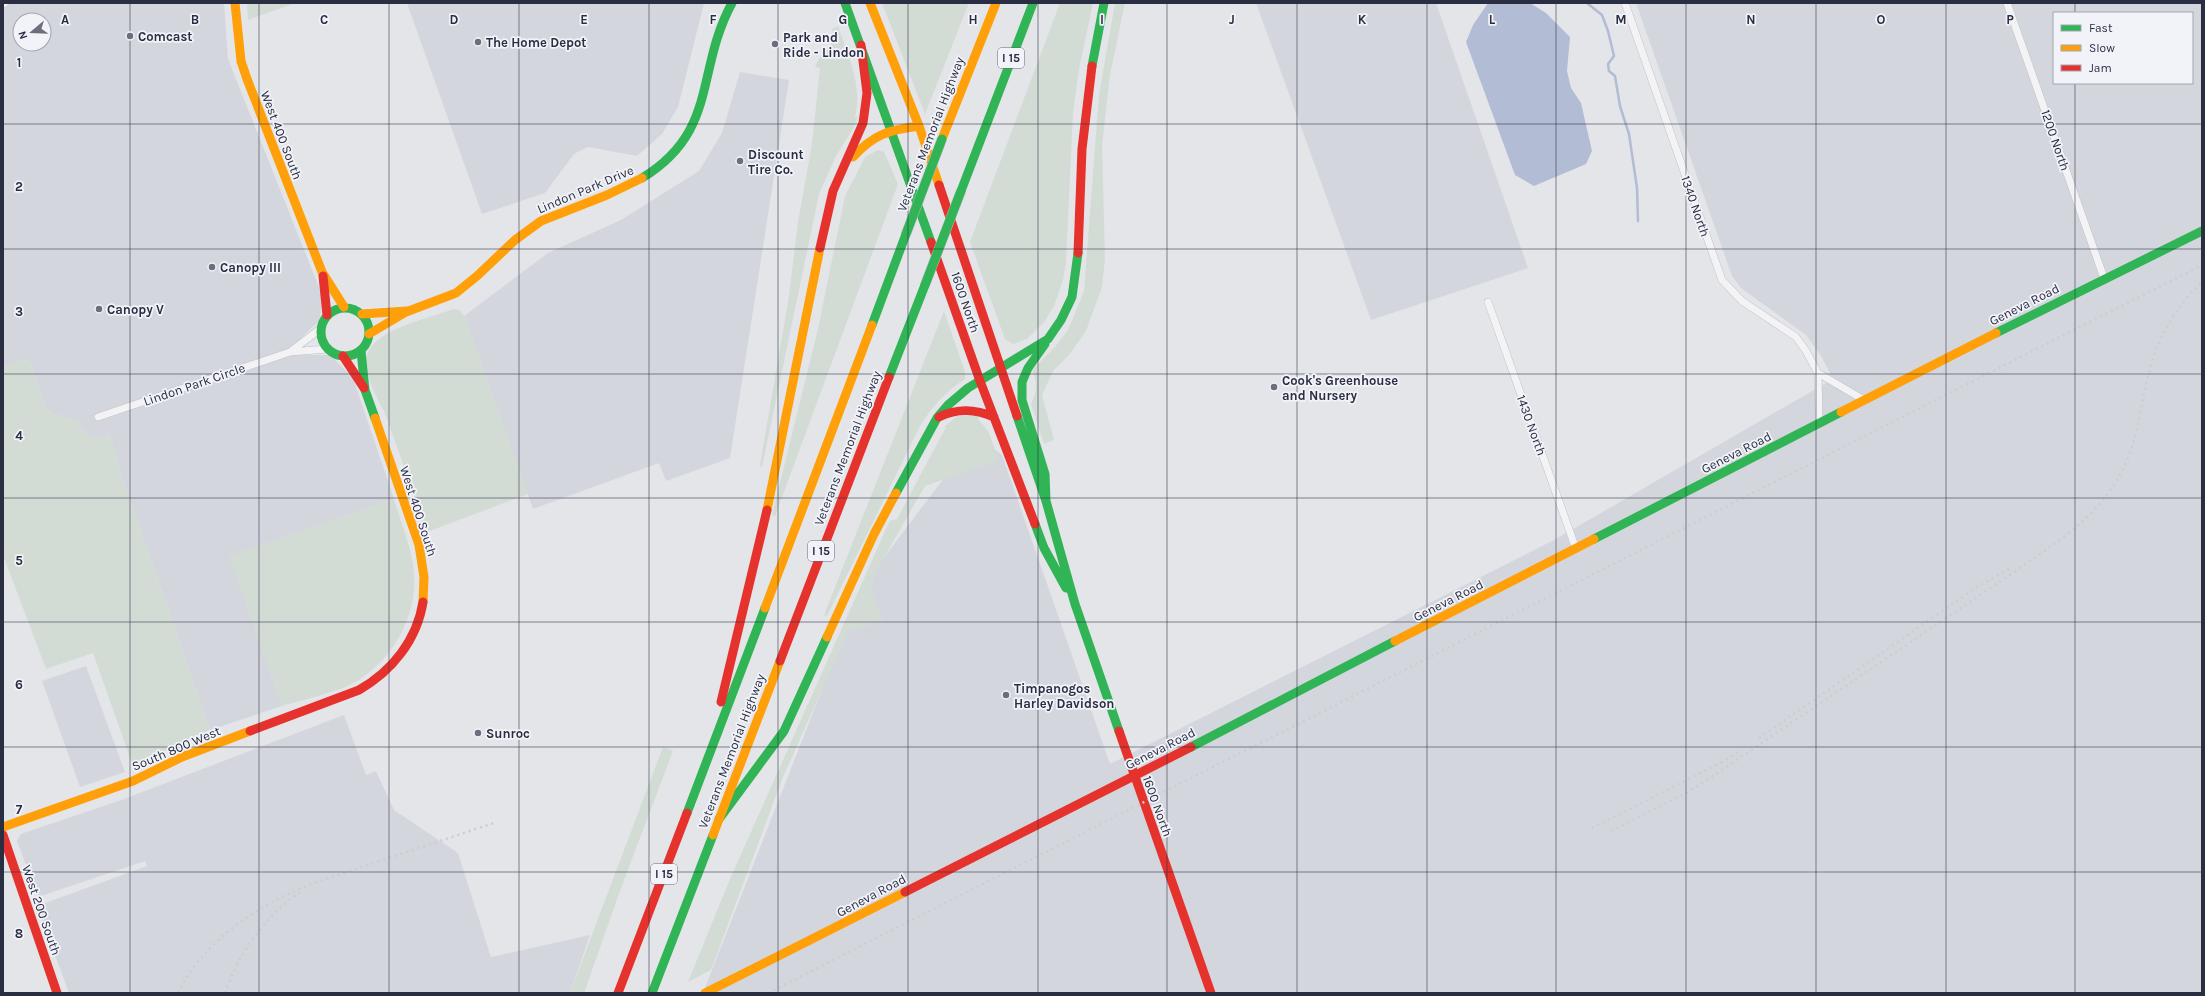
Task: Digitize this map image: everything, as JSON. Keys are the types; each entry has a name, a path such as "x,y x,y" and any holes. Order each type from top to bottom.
{"main road":[{"name":"West 400 South","path":"235,3 241,61 322,272 344,307"},
{"name":"Lindon Park Drive","path":"369,334 411,310 454,294 474,280 536,224 550,217 628,187 658,169 670,158 687,136 701,108 708,82 714,41 719,27 732,3"},
{"name":"1600 North","path":"845,3 892,130 994,418 1044,548 1075,604"},
{"name":"1600 North","path":"870,3 919,126 1046,501 1075,604 1211,993"},
{"name":"Veterans Memorial Highway","path":"618,993 942,139 996,3"},
{"name":"Veterans Memorial Highway","path":"652,993 1033,3"},
{"path":"1046,501 1045,474 1022,400 1022,382 1028,368 1061,320 1072,297 1078,252 1084,134 1090,74 1104,3"},
{"path":"709,755 762,532 827,214 833,191 863,123 867,93 861,45"},
{"path":"842,172 873,137 892,130 919,126"},
{"name":"Geneva Road","path":"705,993 1134,776 1864,400 2202,230"},
{"name":"West 400 South","path":"322,272 327,315"},
{"path":"344,307 355,309 362,314 368,325 369,334 366,344 361,350 352,356 343,356 327,349 321,338 320,329 327,315 335,309 344,307"},
{"name":"Lindon Park Drive","path":"362,314 411,310"},
{"path":"719,819 784,730 874,534 937,418 958,396 1048,339"},
{"name":"West 400 South","path":"359,690 373,683 388,670 399,656 412,635 424,597 423,569 419,545 365,390 361,350"},
{"name":"West 400 South","path":"343,356 365,390"},
{"path":"937,418 948,413 970,409 980,410 994,418"},
{"name":"South 800 West","path":"3,827 133,781 182,757 359,690"},
{"name":"West 200 South","path":"3,835 57,993"}],"street":[{"name":"1340 North","path":"1625,3 1722,280 1742,301 1796,337 1818,373"},
{"name":"1200 North","path":"2007,3 2104,278"},
{"name":"1430 North","path":"1488,302 1576,549"},
{"path":"290,352 320,329"},
{"path":"290,352 327,349"},
{"name":"Lindon Park Circle","path":"98,417 290,352"},
{"path":"1818,373 1864,400"},
{"path":"1818,373 1819,423"}],"shaded area":[{"path":"3,3 224,3 228,59 322,295 320,320 302,337 308,355 330,355 353,378 394,499 230,556 282,706 210,730 120,471 109,433 102,437 91,436 83,431 77,421 54,414 46,408 29,359 3,367"},
{"path":"247,3 295,3 248,20"},
{"path":"407,3 704,3 678,107 662,134 637,156 588,147 574,154 545,193 482,214"},
{"path":"882,3 969,3 925,114"},
{"path":"1060,3 1093,3 1079,69 1073,113 1066,262 1063,280 1054,306 1045,321 1027,339 1013,344 1005,339 970,242"},
{"path":"1115,3 1125,3 1110,75 1102,146 1105,259 1102,287 1086,331 1069,355 1053,371 1042,395 1054,440 1044,444 1031,404 1035,395 1036,387 1032,370 1055,347 1068,330 1084,291 1099,95"},
{"path":"1256,3 1436,3 1528,268 1371,320"},
{"path":"1636,3 2202,3 2202,993 703,993 863,585 976,436 1002,455 1110,764 1554,540 1833,379 1821,356 1806,335 1741,288 1732,276"},
{"path":"838,26 850,59 856,82 857,105 855,117 858,117 851,132 836,156 819,194 762,467 760,465 789,296 798,222 812,144 820,68 815,67 830,46 833,36 832,29"},
{"path":"740,72 789,80 730,458 666,481 659,463 533,509 464,316 548,253 621,220 699,171 722,133"},
{"path":"878,150 884,152 898,184 775,516 772,515 818,329 845,196 865,157"},
{"path":"453,309 459,310 464,316 528,494 427,532 385,413 370,381 366,361 369,350 377,341 388,333 415,321"},
{"path":"944,311 965,372 965,379 940,399 921,424 827,616 824,615"},
{"path":"29,359 46,408 54,414 77,421 83,431 91,436 102,437 109,433 120,471 210,730 171,747 134,769 93,653 46,669 3,555 3,367"},
{"path":"957,416 979,416 978,419 988,431 999,460 925,486 874,575 872,593 883,621 848,632 783,777 711,970 688,982 730,879 886,529 890,521 897,519 946,427 944,427"},
{"path":"394,499 409,545 414,573 414,591 411,608 405,625 386,656 359,680 336,691 282,706 229,556"},
{"path":"86,666 125,772 80,787 42,681"},
{"path":"344,715 366,775 376,771 394,810 458,853 491,957 590,935 570,993 69,993 37,906 147,866 145,861 38,897 17,841 21,834 124,799"},
{"path":"663,747 673,751 621,888 584,993 570,993"}],"water":[{"path":"1488,3 1530,3 1546,13 1570,37 1567,71 1571,88 1581,103 1592,151 1586,164 1534,186 1515,175 1466,42 1473,25"}],"waterway":[{"path":"1587,3 1602,15 1608,31 1614,56 1608,64 1609,71 1615,76 1620,106 1629,134 1637,188 1638,221"}],"railway":[{"path":"768,993 2202,265"},
{"path":"1611,831 1686,793 1716,774 2039,555 2084,520 2104,499 2120,475 2127,461 2136,434 2147,378 2155,352 2171,320 2185,300 2202,282"},
{"path":"1759,738 1977,587 2011,568"},
{"path":"1721,763 1741,750"},
{"path":"1592,828 1724,761"},
{"path":"178,993 189,974 218,940 254,913 274,901 314,883 497,822"},
{"path":"225,993 238,963 255,936 277,911 302,891"}],"traffic: fast":[{"path":"642,178 666,160 683,140 695,120 713,52 721,28 732,3"},
{"path":"845,3 931,242"},
{"path":"961,191 1033,3"},
{"path":"1092,66 1104,3"},
{"path":"906,234 942,139"},
{"path":"925,285 961,191"},
{"path":"1996,333 2202,231"},
{"path":"872,325 906,234"},
{"path":"896,493 937,418 948,405 968,388 1048,339 1061,320 1072,297 1078,253"},
{"path":"889,377 925,285"},
{"path":"340,308 350,308 359,312 365,318 368,323 369,332 368,341 359,352 350,356 340,356 331,352 325,346 321,337 321,327 325,318 331,312 340,308"},
{"path":"1045,344 1028,368 1022,382 1022,400 1045,474 1046,501"},
{"path":"361,351 365,390 375,418"},
{"path":"1594,539 1841,412"},
{"path":"1017,416 1046,501 1075,604 1119,731"},
{"path":"1035,524 1044,548 1066,588"},
{"path":"687,813 765,608"},
{"path":"719,819 784,731 827,637"},
{"path":"1191,747 1395,641"},
{"path":"652,993 713,835"}],"traffic: slow":[{"path":"235,3 241,61 247,79 322,272 344,307"},
{"path":"870,3 919,126 939,185"},
{"path":"942,139 996,3"},
{"path":"853,157 868,143 883,134 899,129 919,126"},
{"path":"369,334 406,312 456,293 477,276 515,240 541,221 607,195 642,178"},
{"path":"767,510 820,248"},
{"path":"362,314 407,311"},
{"path":"765,608 872,325"},
{"path":"1841,412 1996,333"},
{"path":"375,418 419,545 424,577 423,602"},
{"path":"827,637 874,534 896,493"},
{"path":"1395,641 1594,539"},
{"path":"713,835 780,661"},
{"path":"3,827 133,781 182,757 250,731"},
{"path":"705,993 905,892"}],"traffic: jam":[{"path":"820,248 833,191 863,123 867,93 861,45"},
{"path":"1078,253 1082,149 1092,66"},
{"path":"939,185 1017,416"},
{"path":"931,242 980,381 1035,524"},
{"path":"323,276 327,315"},
{"path":"343,356 364,388"},
{"path":"780,661 889,377"},
{"path":"939,417 960,411 980,412 994,417"},
{"path":"721,702 767,510"},
{"path":"250,731 359,690 382,674 409,642 420,616 423,602"},
{"path":"1119,731 1211,993"},
{"path":"905,892 1191,747"},
{"path":"618,993 687,813"},
{"path":"3,835 57,993"}],"place":[{"name":"Comcast","path":"130,36"},
{"name":"The Home Depot","path":"478,42"},
{"name":"Park and Ride - Lindon","path":"775,44"},
{"name":"Discount Tire Co.","path":"740,161"},
{"name":"Canopy III","path":"212,267"},
{"name":"Canopy V","path":"99,309"},
{"name":"Cook's Greenhouse and Nursery","path":"1274,387"},
{"name":"Timpanogos Harley Davidson","path":"1006,695"},
{"name":"Sunroc","path":"478,733"}]}
